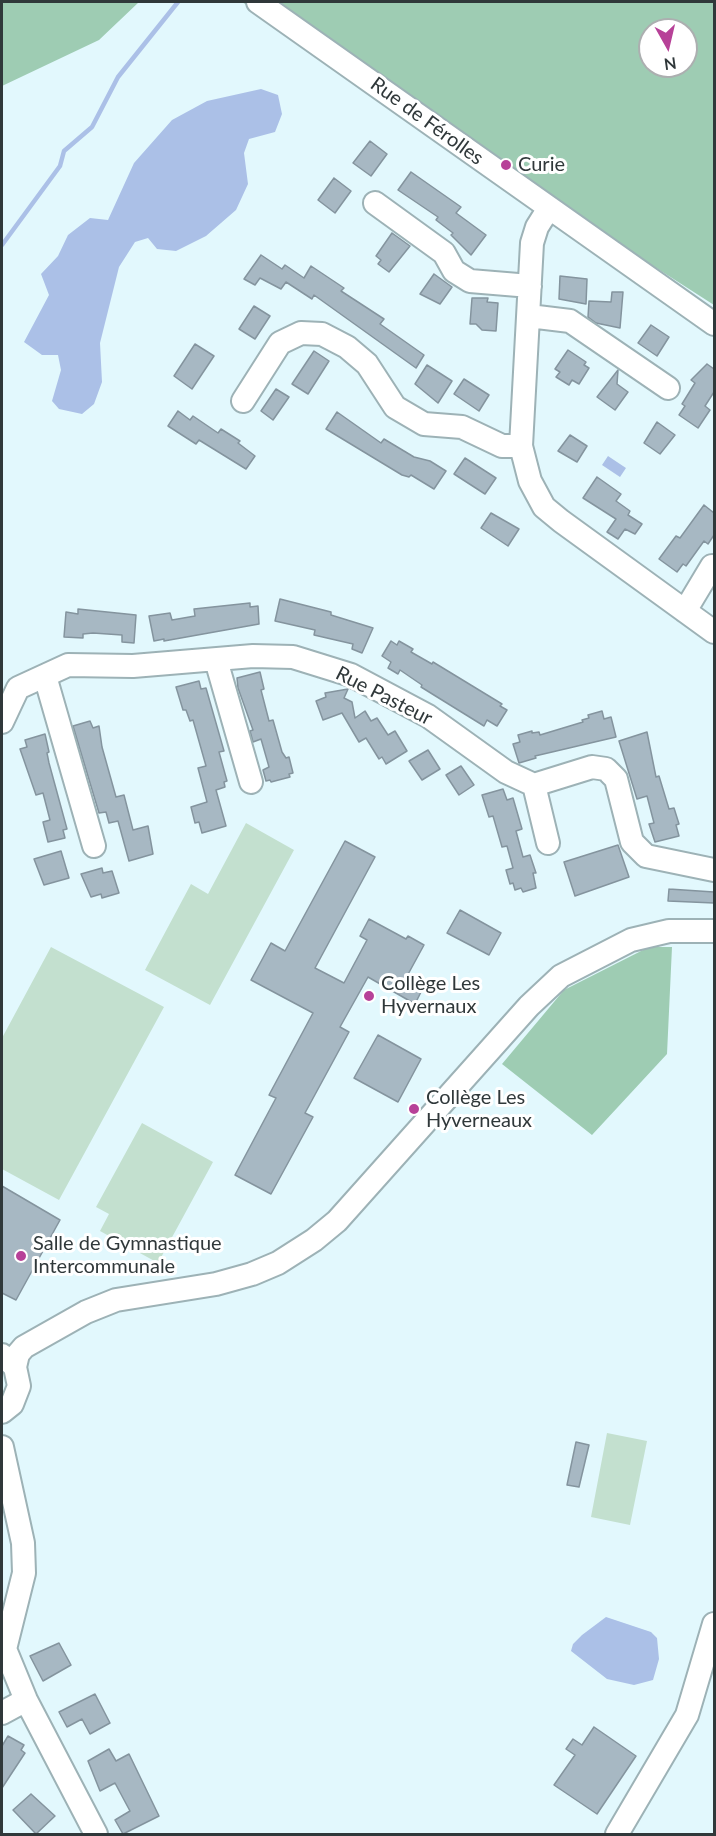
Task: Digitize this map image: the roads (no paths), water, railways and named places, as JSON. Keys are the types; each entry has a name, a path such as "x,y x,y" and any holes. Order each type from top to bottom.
{"street":[{"name":"Rue de Férolles","path":"258,2 714,324"},
{"path":"375,203 444,253 454,271 470,281 530,285"},
{"path":"549,208 537,227 532,243 521,446 530,481 544,507 714,632"},
{"path":"529,316 570,321 668,388"},
{"path":"243,401 280,343 301,333 322,334 347,347 367,364 395,408 424,424 462,427 502,446 521,446"},
{"path":"685,611 712,566"},
{"name":"Rue Pasteur","path":"2,722 18,688 68,665 133,666 254,656 293,657 351,675 428,716 506,772 534,784"},
{"path":"216,660 250,783"},
{"path":"45,676 94,846"},
{"path":"548,843 534,784 592,767 606,769 616,779 632,842 646,856 714,870"},
{"path":"2,1412 12,1404 17,1396 19,1376 8,1361 24,1347 86,1312 116,1300 216,1284 252,1274 278,1263 314,1240 337,1221 537,997 561,976 582,963 631,940 669,931 714,931"},
{"path":"2,1448 23,1543 24,1574 5,1649 26,1700 96,1834"},
{"path":"616,1834 687,1715 714,1624"},
{"path":"2,1713 26,1700"}],"water":[{"path":"261,89 278,95 282,114 275,132 249,139 244,153 248,184 236,210 206,236 176,251 157,249 148,238 135,242 119,267 100,343 102,382 94,404 82,414 59,409 52,401 61,370 58,355 42,355 24,342 49,295 41,274 58,256 68,235 90,218 108,220 134,163 172,120 207,101"},
{"path":"608,456 626,468 620,477 602,465"},
{"path":"606,1617 651,1632 657,1638 659,1659 653,1680 634,1685 607,1679 571,1651 573,1644 582,1635"}],"waterway":[{"path":"2,245 60,166 64,151 92,127 118,77 178,2"}],"place":[{"name":"Curie","path":"506,165"},
{"name":"Collège Les Hyvernaux","path":"369,996"},
{"name":"Collège Les Hyverneaux","path":"414,1109"},
{"name":"Salle de Gymnastique Intercommunale","path":"21,1256"}]}
